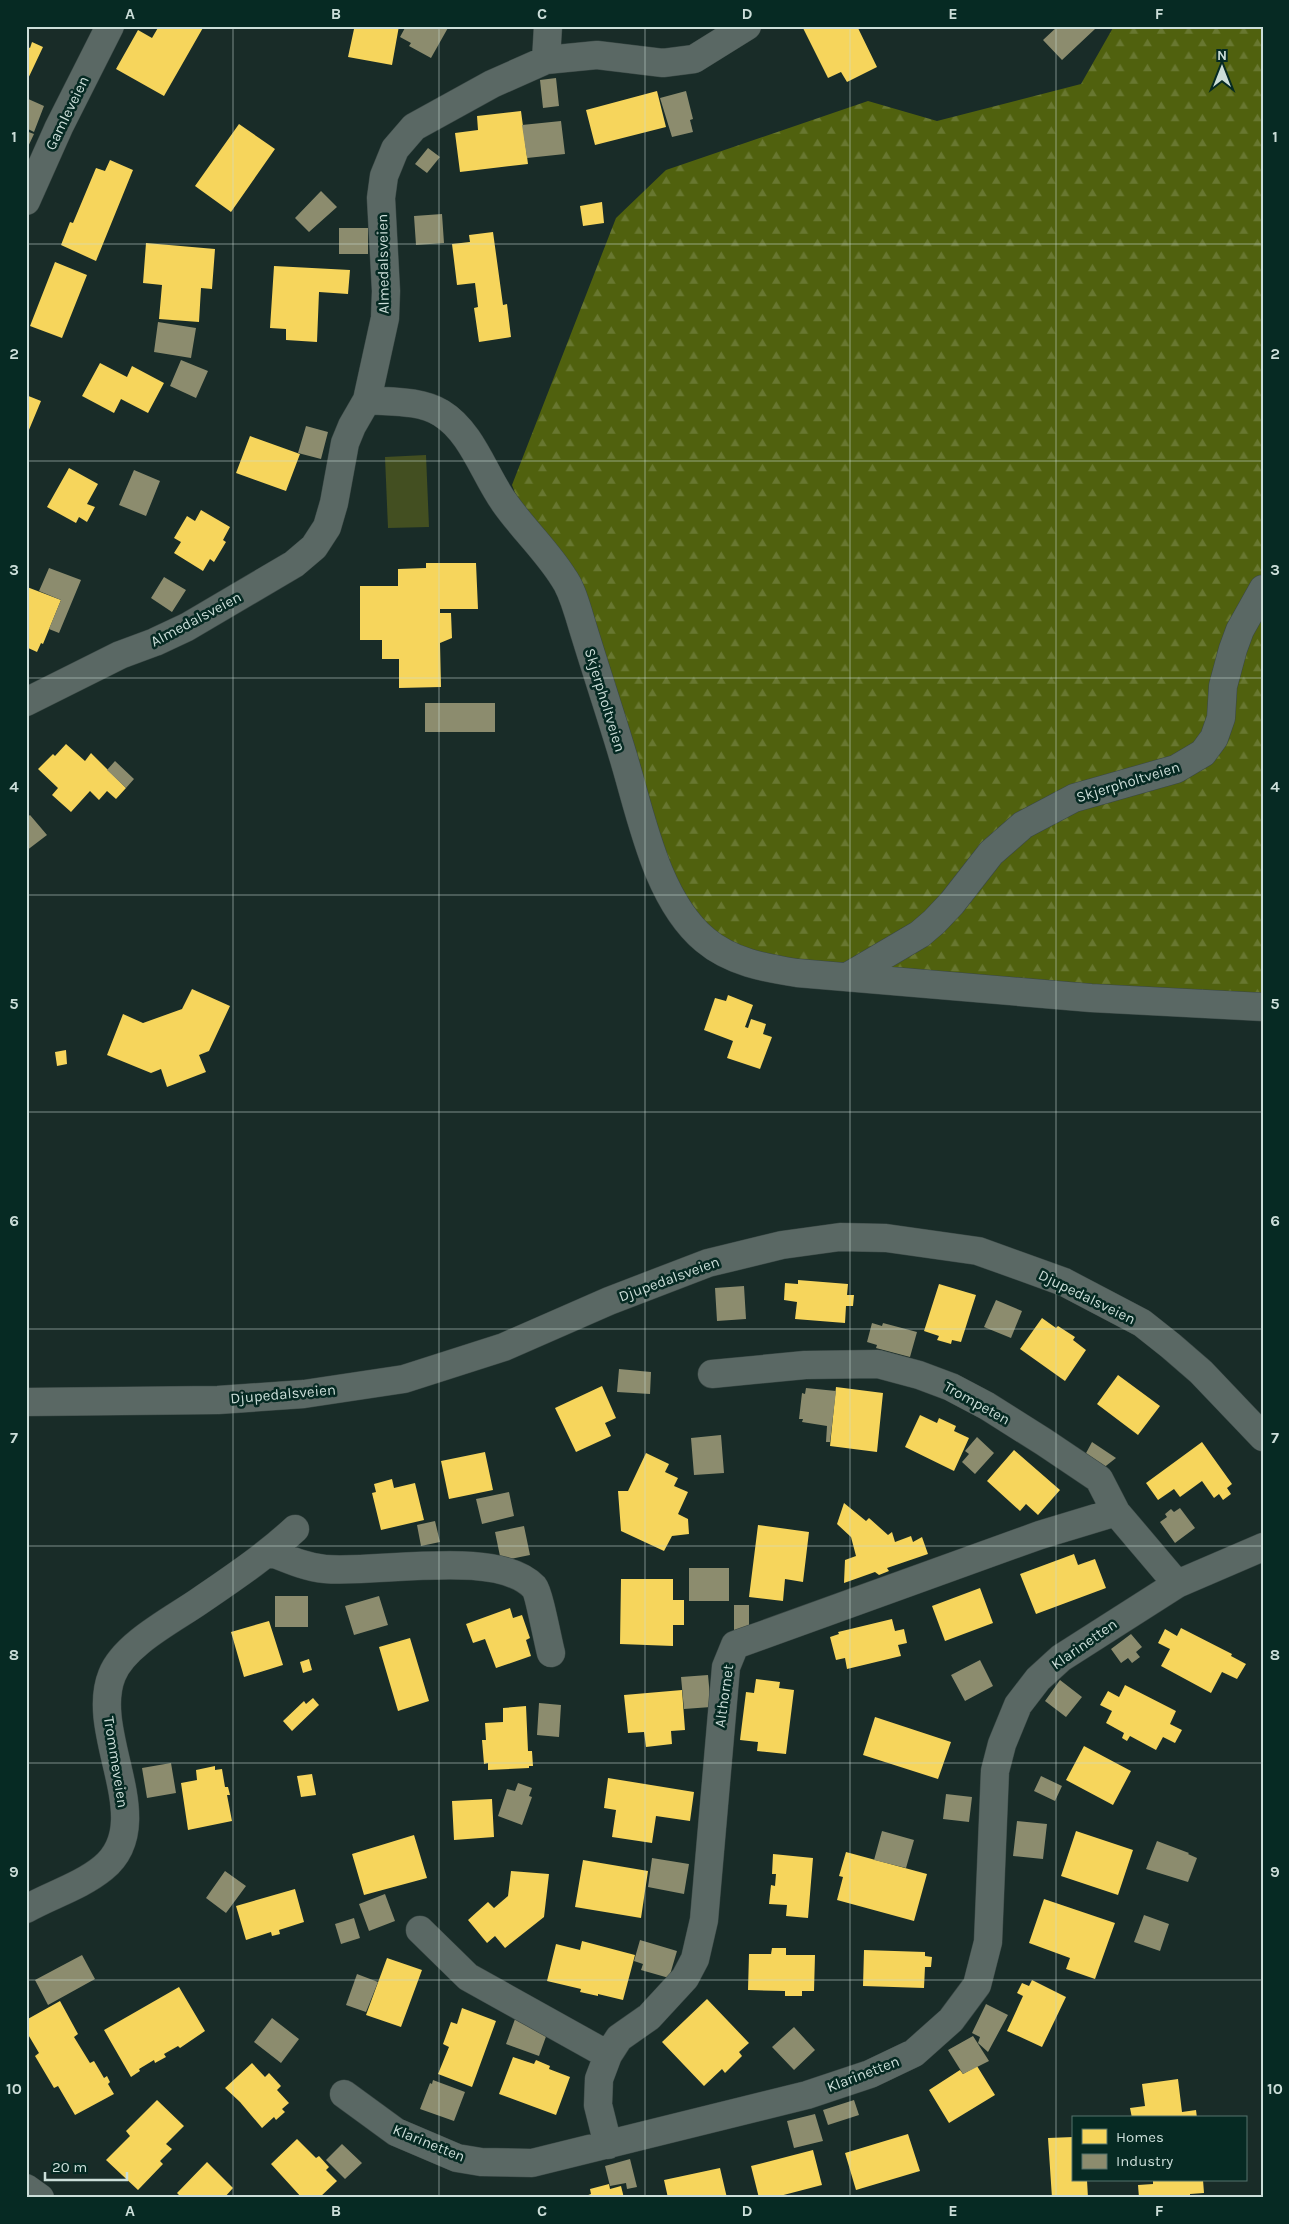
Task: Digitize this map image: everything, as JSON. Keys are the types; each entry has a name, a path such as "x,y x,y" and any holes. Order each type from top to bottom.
{"street":[{"name":"Gamleveien","path":"26,201 59,127 110,26"},
{"path":"546,60 548,26"},
{"name":"Almedalsveien","path":"26,702 120,655 155,642 187,626 294,564 314,547 327,528 346,444 352,426 367,400 385,318 386,290 381,198 384,176 395,149 414,127 448,106 546,60 597,55 663,63 694,58 747,26"},
{"name":"Skjerpholtveien","path":"367,400 413,403 429,407 442,413 456,425 467,438 490,482 505,504 563,576 572,593 654,858 678,909 689,924 706,941 727,954 749,963 797,973 1092,998 1263,1007"},
{"name":"Skjerpholtveien","path":"847,977 920,934 934,922 952,903 991,853 1023,825 1074,798 1176,770 1203,753 1214,738 1221,718 1223,686 1233,649 1240,630 1263,589"},
{"name":"Djupedalsveien","path":"26,1402 218,1400 304,1394 404,1379 504,1347 609,1301 708,1263 782,1245 840,1237 896,1239 978,1251 1064,1282 1104,1302 1149,1329 1201,1372 1260,1430"},
{"name":"Trompeten","path":"712,1374 805,1365 878,1364 919,1375 951,1387 987,1406 1099,1480 1116,1512 1177,1584"},
{"name":"Althornet","path":"608,2145 598,2106 599,2078 608,2055 619,2038 649,2017 672,1994 685,1978 695,1959 704,1920 726,1667 735,1645 1040,1535 1116,1512"},
{"name":"Trommeveien","path":"26,1909 92,1876 115,1857 122,1840 125,1807 122,1784 111,1743 108,1713 108,1694 111,1676 118,1664 151,1634 270,1552 295,1529"},
{"name":"Klarinetten","path":"344,2094 396,2132 457,2158 481,2162 532,2164 807,2095 870,2074 914,2053 951,2020 977,1985 988,1942 995,1771 1002,1744 1018,1705 1038,1680 1061,1658 1177,1584 1263,1547"},
{"path":"270,1552 300,1564 324,1569 356,1570 438,1565 506,1570 520,1576 535,1589 551,1653"},
{"path":"420,1930 468,1977 608,2055"},
{"path":"26,2188 40,2198"}],"green space":[{"path":"1114,26 1263,26 1263,1004 826,978 696,933 630,754 528,527 512,485 616,218 666,170 868,101 937,121 1081,84"},
{"path":"426,455 429,527 388,528 385,457"}],"building: Homes":[{"path":"159,26 204,26 164,96 116,69 138,30 152,38"},
{"path":"345,26 399,26 392,65 348,57 354,29"},
{"path":"802,26 857,26 877,67 847,82 841,72 828,78"},
{"path":"32,42 43,47 26,83 26,46 30,48"},
{"path":"657,91 666,127 595,145 586,110"},
{"path":"521,111 528,164 460,172 455,133 478,130 477,116"},
{"path":"239,124 275,149 231,212 195,186"},
{"path":"110,160 133,170 96,261 61,245 70,222 73,223 96,168 105,171"},
{"path":"602,202 604,223 583,226 580,206"},
{"path":"493,232 503,305 507,304 511,337 479,342 474,308 478,307 475,283 457,285 452,244 470,242 469,235"},
{"path":"146,243 215,249 212,289 201,288 199,322 159,319 162,285 143,283"},
{"path":"55,262 87,275 62,338 30,326"},
{"path":"274,266 350,270 348,294 319,292 317,342 286,340 286,329 270,328"},
{"path":"100,363 127,377 132,366 164,383 148,413 121,399 114,413 82,396"},
{"path":"26,395 41,401 26,437"},
{"path":"250,436 300,454 286,491 236,473"},
{"path":"69,468 98,484 87,504 95,507 87,522 79,517 76,523 47,507"},
{"path":"201,510 230,527 223,540 226,542 214,562 210,559 203,571 174,553 181,542 174,538 187,516 195,521"},
{"path":"426,563 476,563 478,609 440,609 440,613 451,613 452,638 440,643 441,687 399,688 399,659 382,659 382,640 360,640 360,586 398,586 398,569 426,568"},
{"path":"27,587 61,600 43,644 41,643 37,652 26,647"},
{"path":"66,744 85,761 91,753 126,788 116,799 107,791 99,800 90,791 71,812 52,795 58,788 38,769 53,754 55,756"},
{"path":"192,989 230,1006 209,1051 199,1055 206,1072 167,1087 161,1069 151,1073 107,1055 123,1014 143,1023 182,1009"},
{"path":"728,995 753,1005 745,1027 748,1028 751,1019 766,1024 763,1034 772,1037 760,1069 727,1058 733,1041 704,1030 715,998 726,1001"},
{"path":"66,1050 67,1064 57,1066 55,1052"},
{"path":"798,1280 848,1284 847,1295 854,1295 853,1306 846,1306 845,1323 795,1319 797,1302 784,1300 785,1283 798,1284"},
{"path":"939,1284 976,1295 961,1342 952,1340 951,1344 937,1340 939,1336 924,1331"},
{"path":"1042,1318 1056,1328 1058,1326 1075,1337 1073,1340 1086,1350 1065,1381 1020,1349"},
{"path":"1118,1375 1160,1406 1138,1435 1097,1404"},
{"path":"602,1386 616,1418 605,1423 611,1436 576,1452 555,1408"},
{"path":"836,1387 883,1393 877,1452 830,1446"},
{"path":"920,1415 937,1423 939,1418 956,1426 954,1431 969,1438 954,1471 905,1447"},
{"path":"1202,1442 1232,1484 1227,1488 1231,1494 1223,1500 1219,1494 1214,1498 1202,1481 1180,1497 1174,1489 1158,1500 1146,1483"},
{"path":"1014,1450 1060,1490 1038,1515 1026,1504 1020,1511 987,1481"},
{"path":"485,1452 493,1490 449,1499 441,1461"},
{"path":"646,1453 669,1464 665,1472 678,1478 674,1486 688,1492 678,1514 688,1519 689,1534 672,1536 664,1551 621,1531 618,1491 628,1491"},
{"path":"392,1479 394,1488 415,1483 424,1520 381,1530 372,1493 376,1492 374,1484"},
{"path":"844,1503 866,1521 869,1518 888,1535 892,1532 895,1542 911,1536 913,1542 922,1537 928,1554 887,1568 889,1571 879,1575 875,1572 844,1583 845,1560 856,1556 851,1537 837,1524"},
{"path":"758,1525 809,1532 803,1582 785,1579 783,1601 749,1597"},
{"path":"1074,1554 1078,1565 1095,1559 1106,1588 1036,1614 1020,1574"},
{"path":"621,1579 673,1579 673,1600 684,1600 684,1625 673,1625 673,1646 620,1644"},
{"path":"980,1588 993,1623 945,1641 932,1606"},
{"path":"510,1608 513,1618 522,1615 530,1638 526,1640 531,1656 496,1668 485,1639 473,1643 466,1624"},
{"path":"892,1619 895,1631 904,1629 907,1643 898,1645 901,1656 847,1669 845,1658 836,1660 830,1637 839,1634 838,1632"},
{"path":"269,1621 283,1665 244,1677 231,1632"},
{"path":"1181,1628 1232,1654 1231,1656 1246,1664 1237,1679 1222,1672 1211,1693 1161,1666 1170,1649 1158,1643 1165,1629 1177,1636"},
{"path":"410,1638 429,1701 398,1711 379,1647"},
{"path":"309,1659 312,1670 303,1673 300,1662"},
{"path":"756,1679 780,1682 779,1688 794,1690 786,1754 757,1751 758,1742 740,1740 746,1692 754,1693"},
{"path":"1125,1685 1176,1711 1170,1724 1182,1730 1175,1743 1163,1737 1156,1750 1130,1736 1127,1741 1122,1738 1124,1733 1106,1723 1112,1711 1100,1705 1108,1691 1119,1697"},
{"path":"682,1690 685,1730 671,1731 672,1744 646,1747 644,1732 628,1733 624,1695"},
{"path":"313,1698 319,1705 292,1731 283,1721 304,1701 306,1704"},
{"path":"526,1706 528,1751 532,1751 533,1766 529,1766 529,1768 488,1770 488,1763 484,1764 482,1740 486,1740 485,1723 503,1722 503,1708"},
{"path":"875,1717 951,1742 938,1779 863,1755"},
{"path":"1084,1746 1131,1771 1113,1805 1066,1780"},
{"path":"215,1766 215,1770 222,1769 225,1787 228,1787 230,1795 227,1795 232,1821 188,1830 181,1783 197,1780 196,1770"},
{"path":"312,1774 316,1795 301,1797 297,1776"},
{"path":"608,1778 694,1792 690,1821 656,1816 652,1843 612,1837 616,1810 604,1808"},
{"path":"492,1799 494,1837 454,1840 452,1801"},
{"path":"1076,1831 1133,1850 1118,1895 1061,1876"},
{"path":"414,1835 427,1878 364,1895 352,1854"},
{"path":"846,1852 927,1874 914,1921 837,1900 843,1877 839,1876"},
{"path":"773,1854 813,1858 808,1918 786,1916 787,1905 769,1904 771,1885 775,1886 776,1874 772,1874"},
{"path":"583,1860 648,1871 641,1918 575,1907"},
{"path":"511,1871 549,1874 544,1917 505,1948 495,1936 487,1943 468,1920 488,1902 494,1908 508,1896"},
{"path":"295,1889 304,1922 279,1930 280,1934 272,1936 271,1932 246,1940 236,1906"},
{"path":"1044,1899 1115,1923 1095,1979 1066,1969 1070,1958 1029,1943"},
{"path":"582,1941 635,1955 623,2000 580,1992 581,1989 547,1981 556,1944 580,1950"},
{"path":"772,1948 786,1948 786,1955 815,1955 814,1991 802,1991 802,1996 785,1996 785,1991 748,1990 749,1954 771,1954"},
{"path":"864,1950 925,1952 925,1956 932,1957 931,1967 925,1967 924,1988 863,1986"},
{"path":"387,1958 422,1970 401,2027 366,2015"},
{"path":"1032,1980 1066,1997 1042,2047 1007,2031 1023,1996 1017,1993 1022,1983 1029,1986"},
{"path":"179,1987 205,2031 180,2048 178,2046 164,2054 166,2057 155,2063 154,2060 139,2069 140,2071 131,2077 104,2030"},
{"path":"707,1999 749,2043 739,2052 742,2056 725,2073 722,2069 704,2086 662,2042"},
{"path":"60,2001 78,2034 74,2037 90,2063 94,2061 104,2078 107,2076 110,2082 108,2084 114,2094 75,2115 58,2086 54,2088 35,2056 39,2053 26,2031 26,2020"},
{"path":"462,2008 496,2021 472,2087 438,2074 449,2047 443,2044 451,2022 457,2024"},
{"path":"513,2057 534,2064 536,2060 550,2066 549,2069 570,2077 556,2115 499,2094"},
{"path":"252,2063 265,2077 269,2073 281,2086 277,2090 289,2103 282,2109 285,2112 276,2120 274,2117 262,2128 240,2102 225,2088"},
{"path":"977,2066 995,2095 949,2123 929,2090 960,2070 963,2074"},
{"path":"1178,2079 1182,2112 1196,2110 1197,2116 1132,2116 1130,2108 1145,2106 1142,2084"},
{"path":"157,2100 184,2126 166,2144 172,2149 160,2161 163,2164 138,2190 106,2160 130,2136 126,2131"},
{"path":"908,2134 920,2171 856,2190 845,2153"},
{"path":"1072,2137 1072,2182 1087,2182 1088,2198 1052,2198 1048,2138"},
{"path":"297,2139 316,2158 319,2156 329,2167 326,2170 337,2181 319,2198 302,2198 271,2164"},
{"path":"813,2150 822,2185 772,2198 759,2198 751,2166"},
{"path":"207,2162 233,2188 224,2198 179,2198 180,2196 177,2193"},
{"path":"720,2168 727,2198 668,2198 664,2180"},
{"path":"1153,2182 1203,2182 1204,2193 1190,2194 1190,2198 1139,2198 1138,2185 1153,2184"},
{"path":"609,2184 610,2189 621,2186 624,2198 580,2198 591,2194 590,2189"}],"building: Industry":[{"path":"406,26 449,26 431,58 409,46 411,43 400,37"},
{"path":"1058,26 1092,26 1095,29 1062,60 1043,40"},
{"path":"556,78 559,106 543,108 540,80"},
{"path":"686,91 693,119 690,120 693,132 672,137 660,98"},
{"path":"26,98 44,106 34,132 26,128"},
{"path":"561,121 565,154 527,158 522,125"},
{"path":"26,131 34,134 26,151"},
{"path":"428,148 440,157 427,173 415,164"},
{"path":"321,191 337,207 309,232 295,218"},
{"path":"442,214 444,243 416,245 414,216"},
{"path":"339,228 368,228 368,254 339,254"},
{"path":"158,322 196,328 191,358 154,352"},
{"path":"181,360 208,371 196,398 170,386"},
{"path":"306,426 328,432 321,459 298,453"},
{"path":"134,470 160,481 146,516 119,505"},
{"path":"49,568 81,580 59,633 49,629 61,600 39,591"},
{"path":"164,577 186,590 172,612 151,598"},
{"path":"425,703 495,703 495,732 425,732"},
{"path":"115,761 134,779 126,788 107,770"},
{"path":"30,815 47,835 26,851 26,818"},
{"path":"744,1286 746,1319 717,1321 715,1288"},
{"path":"996,1300 1022,1311 1011,1338 984,1327"},
{"path":"872,1323 882,1326 883,1323 917,1332 910,1357 876,1348 877,1345 867,1342"},
{"path":"619,1369 651,1372 650,1394 617,1392"},
{"path":"806,1388 836,1391 830,1442 826,1442 827,1426 802,1422 803,1419 799,1419 802,1393 805,1394"},
{"path":"721,1435 724,1473 694,1475 691,1438"},
{"path":"977,1437 994,1453 975,1474 962,1462 969,1454 965,1451"},
{"path":"1092,1442 1116,1458 1102,1469 1085,1455"},
{"path":"509,1492 514,1516 482,1524 476,1499"},
{"path":"1180,1508 1195,1528 1175,1543 1160,1522 1167,1517 1165,1514 1171,1509 1174,1512"},
{"path":"435,1521 440,1542 421,1546 417,1525"},
{"path":"524,1526 530,1555 501,1561 495,1532"},
{"path":"689,1568 729,1568 729,1601 689,1601"},
{"path":"275,1596 308,1596 308,1627 275,1627"},
{"path":"379,1596 388,1625 354,1635 345,1606"},
{"path":"734,1605 749,1605 749,1632 734,1632"},
{"path":"1131,1634 1142,1647 1136,1652 1140,1657 1132,1663 1128,1658 1121,1663 1111,1649"},
{"path":"980,1660 993,1686 965,1701 951,1675"},
{"path":"708,1675 711,1707 684,1709 681,1677"},
{"path":"1060,1680 1082,1697 1066,1717 1045,1701"},
{"path":"539,1703 561,1705 559,1737 537,1735"},
{"path":"171,1763 176,1793 147,1798 142,1768"},
{"path":"1041,1776 1062,1786 1055,1801 1034,1791"},
{"path":"518,1783 532,1788 529,1796 532,1797 522,1825 498,1816 507,1789 515,1791"},
{"path":"946,1794 972,1797 969,1822 943,1819"},
{"path":"1017,1821 1047,1824 1043,1859 1013,1856"},
{"path":"882,1831 914,1840 906,1868 874,1860"},
{"path":"1157,1841 1197,1858 1188,1882 1146,1869"},
{"path":"652,1858 689,1864 684,1894 648,1887"},
{"path":"225,1871 246,1886 226,1913 206,1898"},
{"path":"385,1894 395,1921 369,1931 359,1904"},
{"path":"1144,1915 1169,1924 1160,1951 1134,1942"},
{"path":"354,1918 360,1938 341,1944 335,1924"},
{"path":"640,1940 677,1951 669,1978 641,1970 643,1964 634,1961"},
{"path":"82,1955 95,1979 48,2005 35,1980"},
{"path":"357,1974 378,1982 366,2012 346,2005"},
{"path":"986,2004 1008,2015 988,2052 978,2043 980,2037 972,2033"},
{"path":"272,2018 299,2039 281,2063 254,2042"},
{"path":"515,2019 548,2031 539,2056 506,2044"},
{"path":"794,2027 815,2050 794,2070 772,2047"},
{"path":"973,2036 989,2061 963,2074 948,2050"},
{"path":"433,2080 465,2092 454,2121 420,2109 430,2083 432,2084"},
{"path":"854,2100 859,2115 828,2125 823,2110"},
{"path":"815,2114 823,2141 794,2148 787,2121"},
{"path":"342,2144 362,2163 345,2179 326,2160"},
{"path":"630,2159 637,2187 627,2189 626,2183 610,2186 605,2166"}]}
